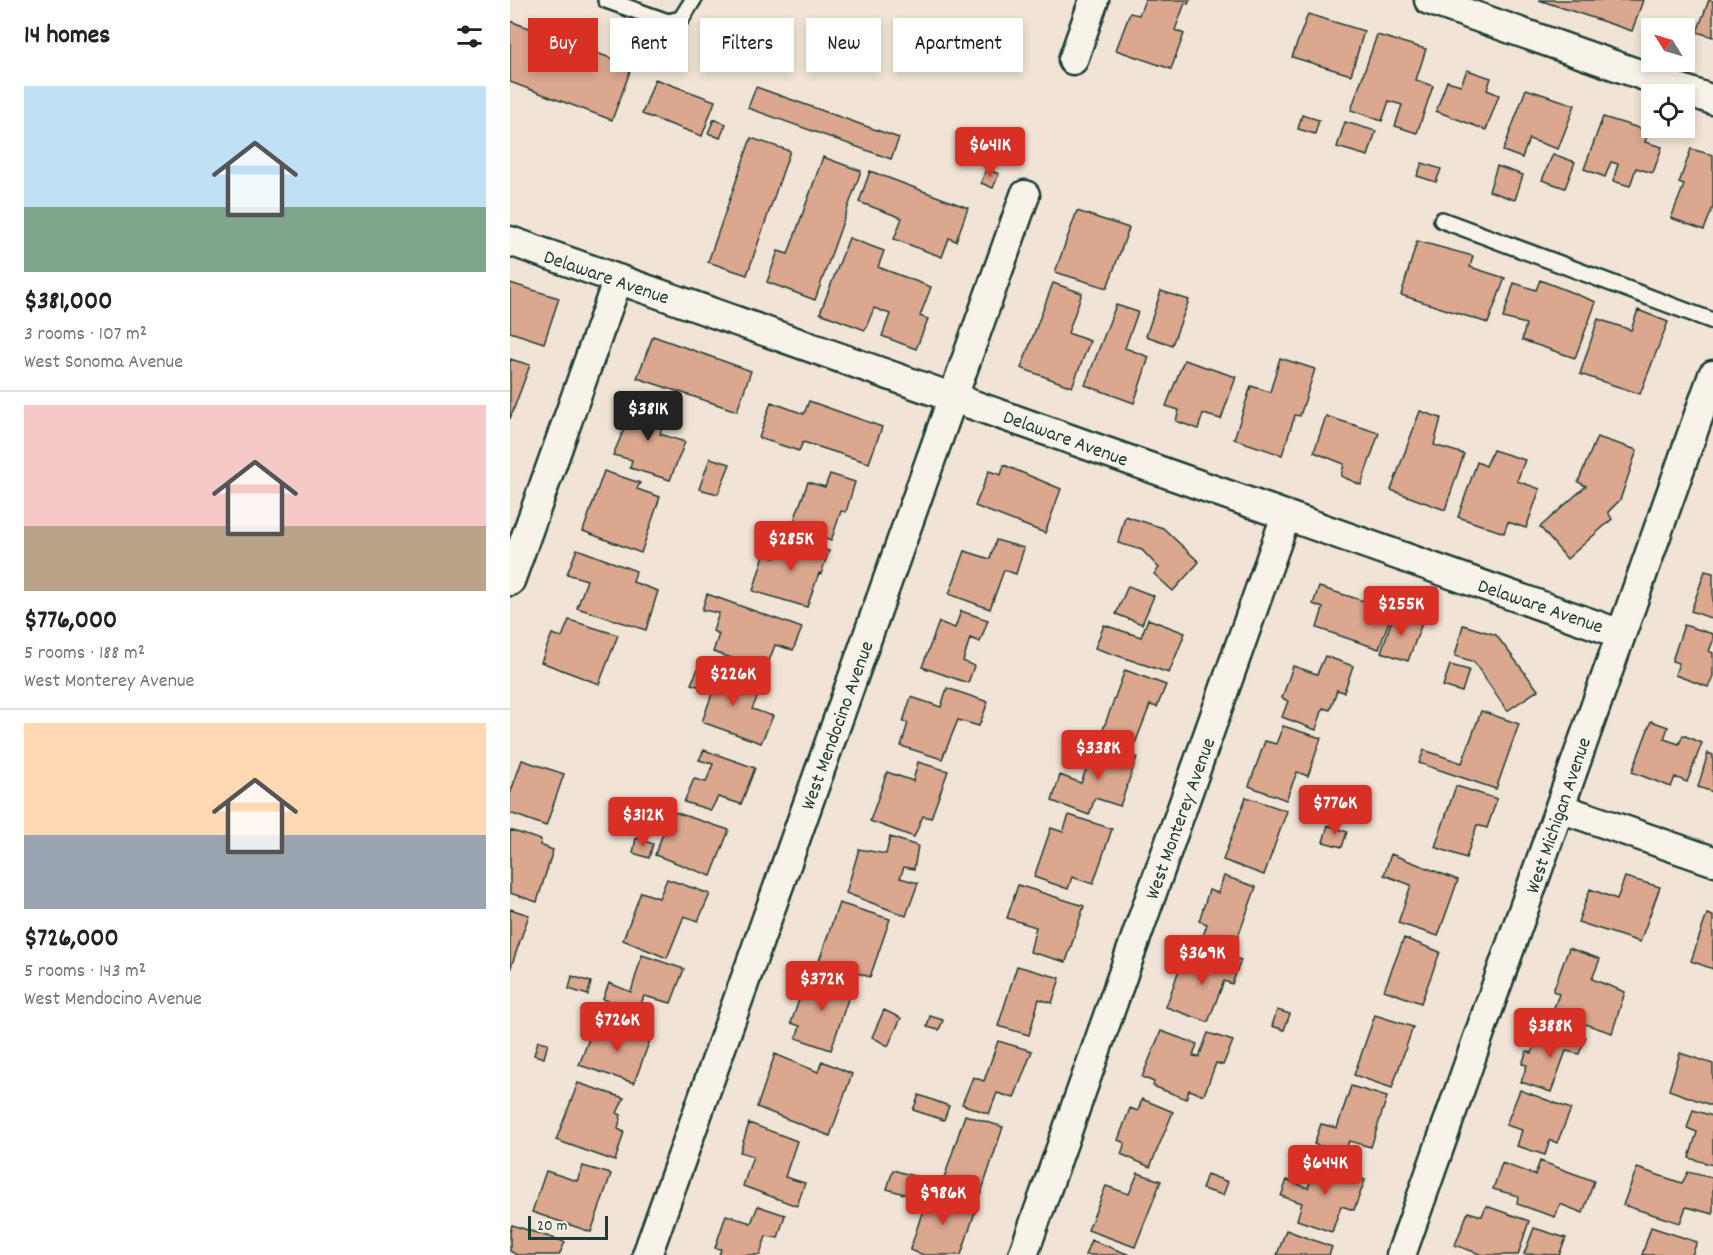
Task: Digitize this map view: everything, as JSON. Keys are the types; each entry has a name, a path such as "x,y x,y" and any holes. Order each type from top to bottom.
{"street":[{"path":"1073,60 1094,0"},
{"path":"1429,0 1468,6 1713,100"},
{"name":"West Mendocino Avenue","path":"647,1255 1025,195"},
{"name":"Delaware Avenue","path":"510,241 1621,634"},
{"path":"510,581 618,279"},
{"name":"West Michigan Avenue","path":"1401,1255 1713,375"},
{"name":"West Monterey Avenue","path":"1023,1255 1286,516"},
{"path":"1560,808 1713,861"}],"lane":[{"path":"606,0 668,22 681,19 693,0"},
{"path":"1442,220 1713,321"}],"building":[{"path":"1145,0 1190,0 1188,4 1185,3 1175,30 1184,34 1171,69 1116,50 1130,13 1139,15"},
{"path":"1539,0 1643,0 1632,31"},
{"path":"1709,0 1713,1 1713,37 1697,32"},
{"path":"1308,14 1364,31 1351,75 1292,57"},
{"path":"510,21 528,28 528,72 598,72 598,53 610,58 610,72 630,72 612,120 510,82"},
{"path":"1377,35 1426,49 1416,80 1433,86 1417,133 1395,126 1402,105 1389,101 1382,121 1351,110"},
{"path":"1467,70 1491,78 1487,90 1499,95 1486,130 1436,111 1447,81 1461,85"},
{"path":"655,79 715,101 702,136 642,114"},
{"path":"756,87 899,138 891,159 748,108"},
{"path":"1526,89 1575,105 1558,149 1529,139 1522,158 1503,151"},
{"path":"1302,115 1319,120 1315,134 1298,129"},
{"path":"1603,117 1641,129 1641,138 1646,138 1645,142 1662,147 1653,173 1636,168 1630,186 1613,181 1618,164 1611,162 1605,177 1584,169"},
{"path":"714,119 726,124 720,138 708,133"},
{"path":"1345,122 1376,131 1368,156 1337,147"},
{"path":"751,138 790,151 747,275 708,262"},
{"path":"1691,149 1713,155 1713,207 1704,230 1671,218 1684,185 1679,183"},
{"path":"1553,154 1575,162 1565,188 1542,180"},
{"path":"823,157 861,171 815,300 767,282 778,251 788,254"},
{"path":"1422,163 1441,169 1436,182 1417,176"},
{"path":"1497,166 1523,175 1515,200 1489,191"},
{"path":"986,169 999,174 993,188 981,183"},
{"path":"870,171 968,208 956,241 949,238 942,257 894,239 902,218 859,202"},
{"path":"1077,211 1129,228 1107,288 1055,272"},
{"path":"849,238 884,251 878,267 931,287 920,316 928,319 916,349 882,336 890,314 874,308 865,330 820,313"},
{"path":"1417,241 1473,256 1470,267 1505,278 1488,323 1401,295"},
{"path":"1540,280 1596,302 1575,358 1522,340 1526,324 1503,318 1514,283 1536,290"},
{"path":"510,283 559,298 544,343 510,332"},
{"path":"1053,283 1082,293 1068,333 1090,341 1072,387 1021,368"},
{"path":"1161,291 1189,300 1172,345 1146,336"},
{"path":"1116,305 1138,312 1125,348 1149,357 1134,403 1085,385"},
{"path":"1638,310 1668,322 1640,394 1580,374 1598,319 1631,330"},
{"path":"653,336 751,371 737,411 637,378"},
{"path":"1280,358 1315,369 1300,416 1295,415 1282,455 1234,439 1251,386 1270,392"},
{"path":"510,359 530,365 510,419"},
{"path":"1184,360 1236,377 1221,419 1203,414 1198,429 1176,421 1179,410 1166,406"},
{"path":"629,401 667,414 660,434 685,442 670,480 630,468 632,460 613,455 625,427 621,426"},
{"path":"809,401 882,427 869,463 803,442 799,451 759,438 771,402 804,414"},
{"path":"1420,411 1441,418 1434,445 1464,454 1445,510 1391,490"},
{"path":"1326,416 1379,433 1361,485 1341,476 1344,464 1314,452"},
{"path":"1597,437 1637,450 1620,500 1608,512 1612,519 1567,559 1540,527 1586,486 1578,482"},
{"path":"1493,450 1525,460 1517,481 1540,489 1526,528 1508,522 1504,533 1458,517 1477,462 1486,466"},
{"path":"710,458 730,464 718,494 699,489"},
{"path":"1004,465 1061,489 1045,533 975,506 989,471 1001,475"},
{"path":"604,471 640,483 637,489 660,497 641,553 583,531"},
{"path":"830,474 855,482 846,512 841,511 831,541 792,526 808,482 825,487"},
{"path":"1125,516 1163,528 1199,562 1173,591 1154,574 1159,568 1142,550 1118,543"},
{"path":"784,538 829,551 807,607 753,591 764,555 775,558"},
{"path":"996,540 1024,548 1016,574 1004,570 990,609 949,594 965,551 990,559"},
{"path":"577,549 636,571 633,582 658,591 646,630 577,608 587,580 567,574"},
{"path":"1705,571 1713,573 1713,619 1691,611"},
{"path":"1128,586 1154,596 1142,624 1116,614"},
{"path":"1319,587 1393,610 1379,649 1317,628 1323,608 1313,604"},
{"path":"707,594 802,628 793,650 775,645 766,669 713,652 719,634 713,631 719,613 702,610"},
{"path":"961,611 988,620 980,642 970,638 963,661 974,666 968,683 922,667 939,622 955,628"},
{"path":"1394,614 1422,623 1408,661 1381,652"},
{"path":"1148,619 1185,633 1169,673 1095,648 1104,625 1141,637"},
{"path":"569,620 618,635 599,684 541,662 552,634 562,637"},
{"path":"1463,625 1496,635 1538,690 1507,711 1474,662 1455,656"},
{"path":"1684,625 1713,634 1709,651 1713,653 1713,676 1708,687 1675,675 1679,663 1672,661"},
{"path":"1325,656 1353,666 1344,692 1337,690 1330,710 1323,708 1316,730 1282,717 1288,701 1282,698 1293,666 1317,674"},
{"path":"1450,665 1469,670 1462,692 1443,686"},
{"path":"698,669 761,689 752,709 773,716 761,743 702,722 713,691 691,684"},
{"path":"1125,670 1166,685 1157,707 1150,705 1134,746 1101,735"},
{"path":"947,688 988,702 979,726 958,720 942,759 901,746 908,723 903,722 911,697 941,707"},
{"path":"1481,711 1519,724 1496,789 1419,763 1424,750 1462,763"},
{"path":"1651,721 1668,727 1664,739 1679,744 1683,735 1702,743 1687,782 1675,777 1671,787 1632,772"},
{"path":"1283,726 1321,738 1308,776 1297,772 1286,800 1249,786 1265,741 1276,744"},
{"path":"1096,743 1137,757 1120,806 1095,798 1089,815 1052,801 1060,775 1081,783"},
{"path":"704,750 755,768 741,804 718,797 711,810 684,802 694,779 706,782 713,764 699,760"},
{"path":"1708,753 1713,755 1713,792 1698,787"},
{"path":"522,760 564,774 546,826 510,813 510,794"},
{"path":"918,762 948,771 931,818 923,816 914,837 870,821 887,772 913,781"},
{"path":"1456,786 1497,799 1487,828 1477,825 1466,858 1435,847"},
{"path":"1246,797 1287,811 1264,875 1223,860"},
{"path":"671,811 729,830 711,876 655,855"},
{"path":"1069,815 1112,829 1093,884 1072,877 1068,889 1034,877 1051,828 1063,832"},
{"path":"1328,825 1347,832 1342,847 1323,842"},
{"path":"510,830 541,840 540,845 553,850 537,902 510,893"},
{"path":"890,837 918,846 914,869 904,867 900,878 918,883 906,916 846,893 859,849 886,854"},
{"path":"636,838 653,844 649,858 633,853"},
{"path":"1391,854 1458,880 1438,936 1398,923 1411,885 1384,875"},
{"path":"1224,876 1256,887 1234,948 1203,936 1207,924 1199,921 1209,890 1218,893"},
{"path":"1625,877 1660,887 1640,942 1578,922 1590,889 1617,899"},
{"path":"667,879 710,894 698,921 684,916 667,958 623,940 641,892 659,898"},
{"path":"1018,885 1084,906 1066,962 1030,952 1036,927 1007,918"},
{"path":"839,903 890,919 870,977 819,961"},
{"path":"510,909 529,915 510,970"},
{"path":"1707,914 1713,916 1713,969 1691,961"},
{"path":"1404,938 1440,952 1421,1003 1384,990"},
{"path":"1569,948 1600,959 1592,979 1625,992 1612,1033 1552,1013 1559,994 1553,991"},
{"path":"1212,951 1241,960 1232,984 1224,981 1208,1022 1166,1007 1182,961 1205,970"},
{"path":"642,955 684,969 671,1003 644,996 638,1012 603,999 609,983 631,992"},
{"path":"1017,966 1060,978 1052,1003 1039,999 1029,1035 998,1026"},
{"path":"572,976 591,982 588,995 569,989"},
{"path":"820,976 853,984 831,1050 796,1038 800,1026 791,1023 801,994 813,996"},
{"path":"884,1010 901,1018 888,1046 872,1037"},
{"path":"1277,1010 1290,1014 1284,1030 1272,1026"},
{"path":"1375,1015 1413,1027 1392,1088 1354,1075"},
{"path":"930,1016 943,1020 939,1030 927,1027"},
{"path":"631,1024 653,1032 634,1083 579,1065 592,1031 612,1039 615,1030 628,1035"},
{"path":"1561,1027 1586,1037 1579,1054 1566,1051 1551,1092 1521,1082 1527,1065 1522,1064 1527,1051 1532,1053 1538,1039 1553,1045"},
{"path":"1161,1031 1197,1044 1193,1056 1199,1057 1208,1033 1233,1041 1223,1065 1216,1063 1204,1095 1189,1090 1186,1099 1153,1086 1154,1082 1142,1077"},
{"path":"538,1041 548,1043 544,1058 534,1055"},
{"path":"998,1041 1032,1051 1014,1098 997,1093 989,1114 962,1104 973,1077 984,1081"},
{"path":"1680,1053 1713,1064 1713,1106 1669,1090"},
{"path":"775,1054 818,1072 822,1061 852,1074 830,1136 757,1107"},
{"path":"578,1083 624,1098 617,1113 621,1115 618,1129 624,1132 615,1161 556,1140"},
{"path":"1351,1086 1387,1097 1371,1147 1349,1141 1344,1154 1314,1144 1321,1124 1337,1128"},
{"path":"1520,1090 1571,1109 1557,1143 1550,1140 1545,1155 1517,1146 1522,1130 1506,1125"},
{"path":"919,1095 949,1106 944,1120 913,1110"},
{"path":"1142,1099 1173,1112 1150,1167 1121,1154 1125,1143 1118,1140 1130,1108 1138,1111"},
{"path":"1693,1110 1713,1116 1713,1165 1689,1158 1697,1132 1687,1128"},
{"path":"965,1115 1003,1127 981,1193 943,1181"},
{"path":"749,1123 797,1141 785,1177 805,1183 797,1206 743,1186 753,1156 740,1152"},
{"path":"1540,1161 1594,1181 1583,1213 1560,1204 1555,1217 1517,1204 1518,1196 1493,1189 1502,1163 1535,1175"},
{"path":"1317,1163 1365,1180 1354,1210 1341,1206 1332,1232 1297,1220 1302,1203 1281,1196 1287,1180 1308,1188"},
{"path":"583,1166 611,1174 591,1232 532,1212 546,1171 577,1181"},
{"path":"1637,1168 1682,1183 1688,1172 1713,1178 1713,1214 1686,1207 1680,1223 1623,1205"},
{"path":"893,1170 924,1179 918,1198 887,1189"},
{"path":"1138,1173 1161,1181 1135,1247 1088,1230 1106,1186 1129,1194"},
{"path":"1207,1174 1228,1182 1223,1195 1202,1189"},
{"path":"929,1191 977,1206 961,1255 924,1255 910,1250"},
{"path":"758,1206 785,1215 778,1238 766,1236 760,1255 719,1255 721,1249 715,1248 726,1215 751,1223"},
{"path":"1486,1206 1529,1221 1518,1255 1483,1255 1455,1245 1468,1212 1482,1216"},
{"path":"512,1225 565,1242 559,1255 517,1255 510,1251"},
{"path":"1651,1227 1697,1242 1692,1255 1642,1255"},
{"path":"1534,1228 1566,1238 1559,1255 1524,1254"},
{"path":"1286,1230 1332,1247 1329,1255 1277,1255"},
{"path":"1091,1240 1130,1255 1085,1255"}]}
